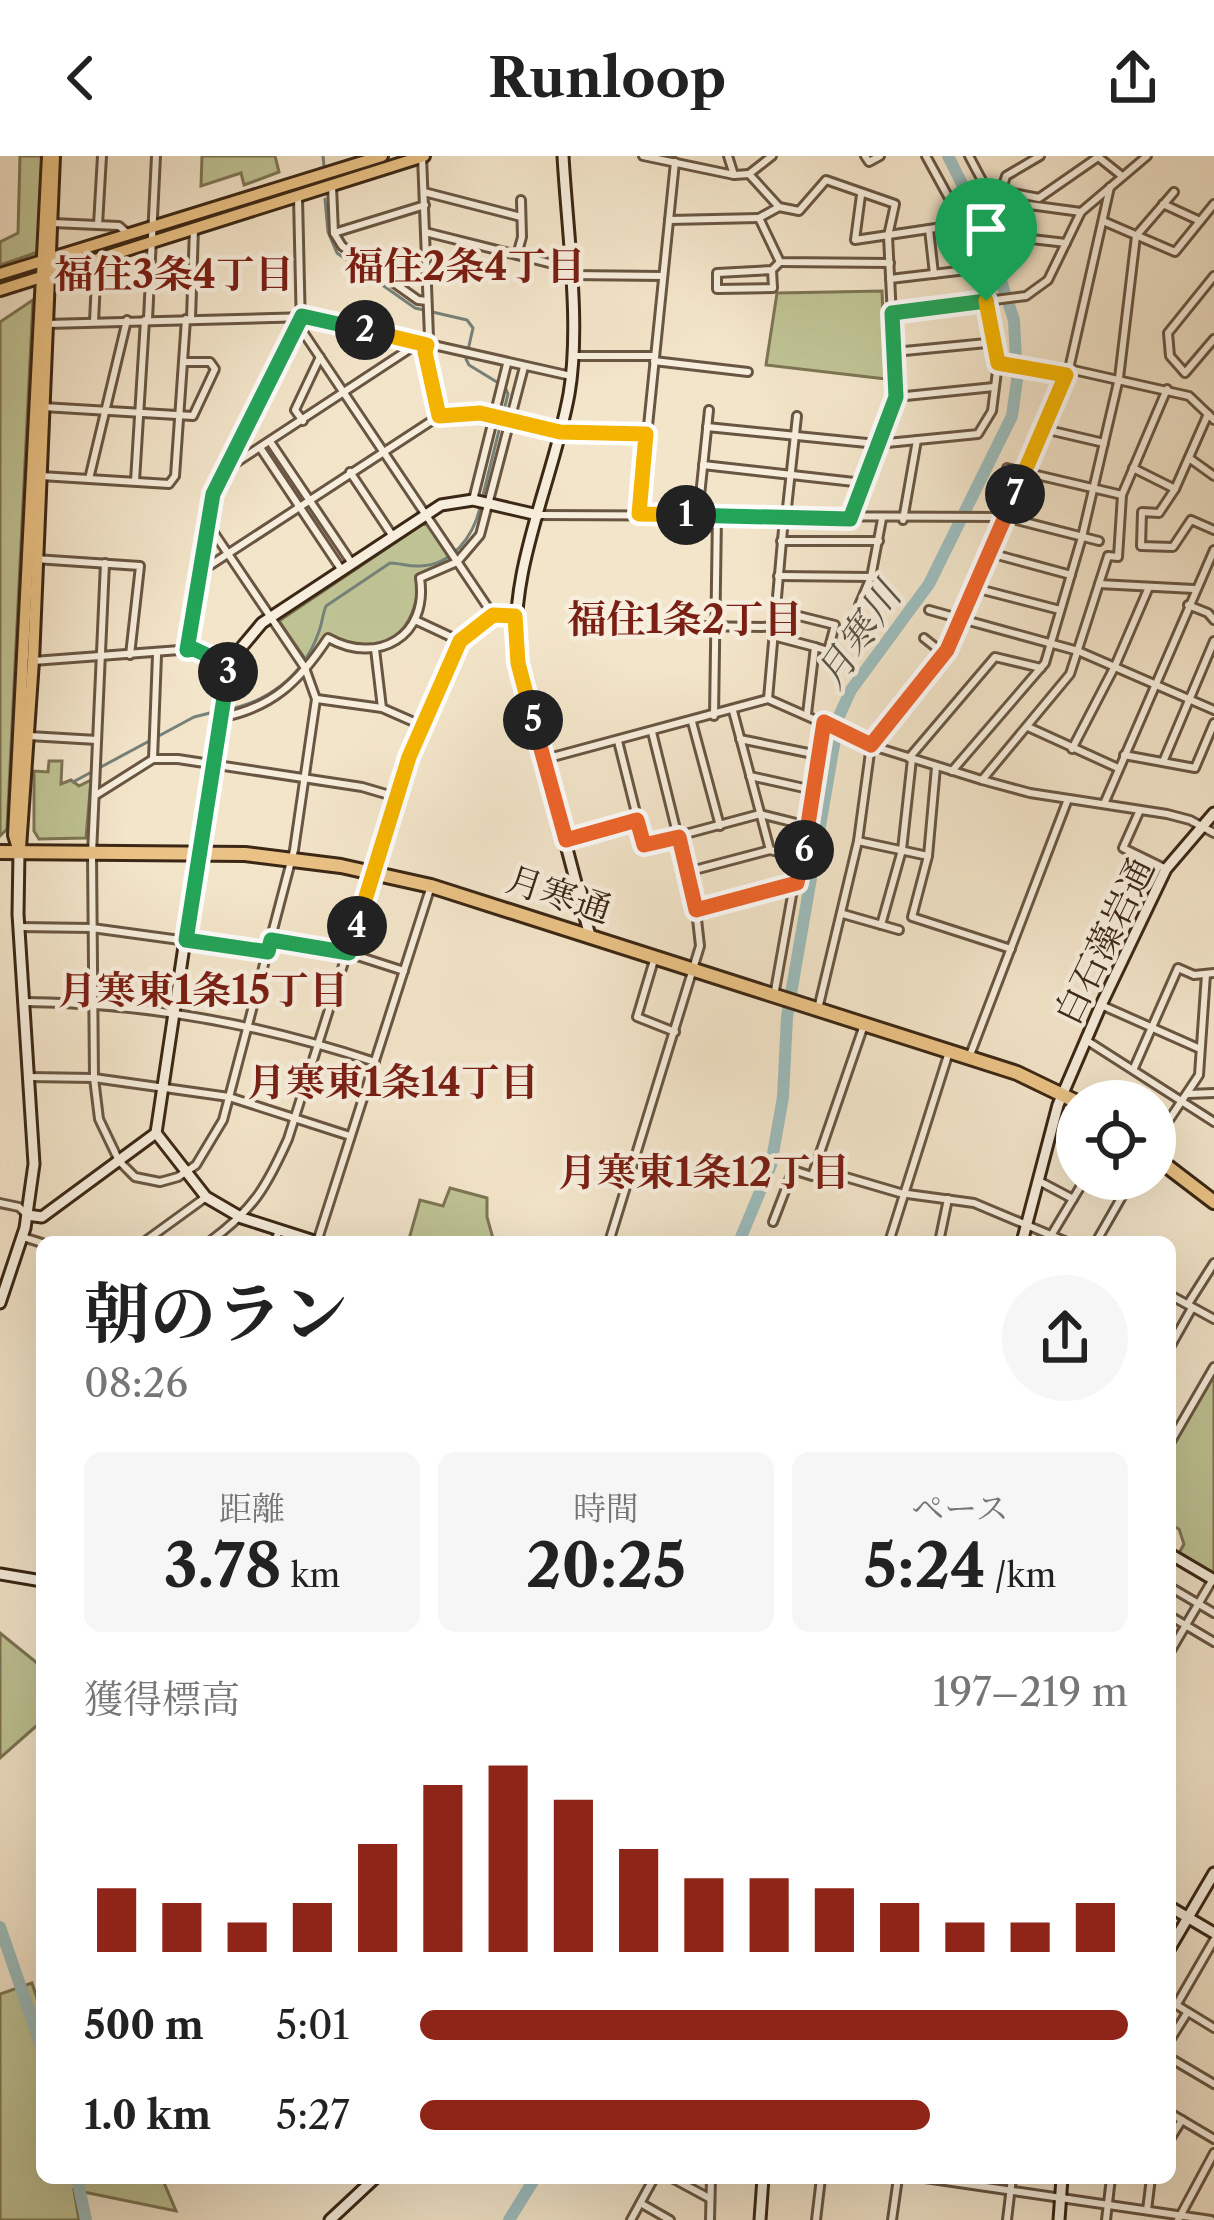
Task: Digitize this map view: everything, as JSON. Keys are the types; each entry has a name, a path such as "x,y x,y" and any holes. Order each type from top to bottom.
{"highway":[{"name":"月寒通","path":"0,852 198,853 292,859 374,873 431,886 656,956 1017,1073 1056,1091"},
{"path":"1176,1173 1214,1202"}],"main road":[{"path":"32,560 40,476 51,156"},
{"path":"19,852 28,736 51,156"},
{"path":"0,274 98,258 152,242 298,195 382,156"},
{"path":"0,290 45,267 152,227 423,156"},
{"path":"19,852 14,835 28,662"}],"street":[{"path":"98,225 101,156"},
{"path":"135,481 156,156"},
{"path":"331,156 334,233 342,246 427,302"},
{"path":"423,156 428,316 422,345 439,416"},
{"path":"563,156 571,376 515,616 518,663 590,936"},
{"path":"644,156 734,175 749,174 772,156"},
{"path":"728,156 734,175"},
{"path":"865,156 869,162 880,156"},
{"path":"707,427 878,444 978,434 992,411 1002,363 989,301 961,224 926,156"},
{"path":"968,156 986,188 1039,198 1066,183 1097,156 1123,176"},
{"path":"1001,192 1006,176 1040,156"},
{"path":"892,313 1026,296 1048,280 1081,212 1148,156"},
{"path":"639,514 675,162"},
{"path":"749,174 779,207 799,211 826,180 895,204 888,236 896,397 850,519"},
{"path":"818,1010 858,841 871,745 944,654 1044,429 1068,372 1110,187"},
{"path":"424,192 521,217"},
{"path":"952,771 1041,668 1082,538 1119,377 1136,236 1174,192"},
{"path":"862,194 855,240 961,224"},
{"path":"298,195 301,329 493,615"},
{"path":"517,255 522,237 521,200"},
{"path":"1066,243 1023,238 1009,220 1010,206 1014,202 1081,212"},
{"path":"1163,204 1200,221"},
{"path":"1103,220 1174,252 1214,204"},
{"path":"334,233 424,205"},
{"path":"669,220 759,218 779,207"},
{"path":"759,218 780,262"},
{"path":"51,223 119,226 130,235"},
{"path":"40,476 169,484 175,476 194,227"},
{"path":"929,229 934,274"},
{"path":"425,232 569,271 663,276"},
{"path":"94,322 98,258"},
{"path":"772,270 773,288 717,289 717,273 772,270 780,262 890,262"},
{"path":"890,279 975,269"},
{"path":"1212,282 1168,333 1170,356 1185,373 1214,339"},
{"path":"187,650 213,494 302,316"},
{"path":"47,324 302,316 571,376"},
{"path":"89,479 127,320"},
{"path":"894,352 997,342"},
{"path":"225,469 422,345"},
{"path":"572,356 654,359 748,372"},
{"path":"303,421 295,410 320,357"},
{"path":"39,407 193,416 215,369 210,362 184,362"},
{"path":"482,501 503,419 507,363"},
{"path":"1002,363 1119,377 1189,396 1211,417 1159,513 1142,512 1142,546 1174,547 1191,520 1214,530"},
{"path":"220,713 274,700 328,638 356,650 375,649 402,636 415,620 422,595 420,578 480,535 482,501 503,419 524,367"},
{"path":"896,397 994,387"},
{"path":"982,780 1070,674 1108,556 1118,556 1122,495 1167,389"},
{"path":"698,515 709,410"},
{"path":"200,572 439,416 465,412 560,432 646,434"},
{"path":"768,699 797,416"},
{"path":"1044,429 1104,443"},
{"path":"904,520 917,440"},
{"path":"271,442 328,528 346,566"},
{"path":"261,449 318,535 346,566"},
{"path":"1189,458 1214,476"},
{"path":"703,465 863,483"},
{"path":"1007,468 1122,495"},
{"path":"1133,468 1174,489"},
{"path":"281,478 290,472"},
{"path":"350,472 392,535"},
{"path":"26,1216 42,1217 156,1133 230,666 249,636 270,617 425,514 447,503 482,501 538,514 904,520 1005,517 1099,541"},
{"path":"714,716 717,515"},
{"path":"859,605 871,577 882,519"},
{"path":"105,563 92,854 94,1078 100,1119 119,1161 135,1177 168,1181 202,1157 216,1136 229,1097 292,859 316,699 304,666 208,524"},
{"path":"318,535 328,528"},
{"path":"781,541 879,541"},
{"path":"1104,804 1214,550"},
{"path":"989,553 1071,575"},
{"path":"32,560 140,566 130,656"},
{"path":"778,576 871,577"},
{"path":"1099,584 1194,589"},
{"path":"975,587 1060,610"},
{"path":"1072,749 1149,587"},
{"path":"1188,605 1214,620"},
{"path":"689,626 774,632 828,651 835,625 776,610"},
{"path":"929,610 1078,651 1214,710"},
{"path":"217,1236 242,1218 270,1177 294,1119 396,797 460,641 493,615 515,616"},
{"path":"415,620 460,641"},
{"path":"924,638 944,654"},
{"path":"1163,762 1214,641"},
{"path":"807,714 814,647"},
{"path":"28,662 194,649 230,666"},
{"path":"375,649 382,708"},
{"path":"153,759 157,654"},
{"path":"881,925 902,850 910,758 995,657 1041,668"},
{"path":"316,699 382,708 423,726"},
{"path":"544,760 768,699 871,745 952,771 1068,799 1190,820 1214,833"},
{"path":"733,711 770,850"},
{"path":"692,722 720,826"},
{"path":"777,997 826,723"},
{"path":"1028,728 1118,769"},
{"path":"1124,755 1196,768 1213,728"},
{"path":"611,1236 700,946 696,910 652,732"},
{"path":"28,736 98,740"},
{"path":"740,739 818,755"},
{"path":"618,741 644,845 760,814 808,826"},
{"path":"95,795 153,759 304,778 396,797"},
{"path":"936,766 928,856 911,916 1011,949"},
{"path":"750,776 813,790"},
{"path":"969,1058 1068,799"},
{"path":"1140,810 1123,848 1166,869"},
{"name":"白石藻岩通","path":"1068,1080 1166,869 1214,813"},
{"path":"566,840 637,820"},
{"path":"858,841 928,856"},
{"path":"687,872 770,850 802,858"},
{"path":"0,1304 22,1237 34,1164 19,927 19,852"},
{"path":"696,910 797,883"},
{"path":"319,1236 431,886"},
{"path":"843,914 899,930"},
{"path":"19,927 92,928 268,952"},
{"path":"271,940 349,953 404,971"},
{"path":"656,956 638,1017 675,1032"},
{"path":"1133,1070 1178,968 1194,975 1210,973 1198,1048 1199,1075 1176,1111"},
{"path":"24,1001 93,1003 249,1024 375,1062"},
{"path":"1101,1005 1198,1048"},
{"path":"773,1222 793,1170 812,1176 864,1024"},
{"path":"1086,1040 1185,1098 1214,1122"},
{"path":"891,1236 949,1052"},
{"path":"29,1077 94,1078 229,1097 350,1136"},
{"path":"1185,1098 1214,1093"},
{"name":"白石藻岩通","path":"1024,1236 1056,1116"},
{"path":"156,1133 206,1197 242,1218 298,1236"},
{"path":"815,1168 905,1194 974,1203 1056,1236"},
{"path":"1038,1180 1056,1190"},
{"path":"152,1236 206,1197"},
{"path":"940,1236 948,1199"},
{"path":"1052,1234 1072,1200"},
{"path":"1099,1236 1120,1200"},
{"path":"0,1203 20,1207 26,1216"},
{"path":"278,1236 280,1230"},
{"path":"22,1237 36,1242"},
{"path":"1176,1334 1214,1263"},
{"path":"1176,1298 1214,1319"},
{"path":"1176,1433 1214,1367"},
{"path":"1176,1558 1214,1580 1176,1641"},
{"path":"0,1574 36,1580"},
{"path":"1176,1591 1214,1612"},
{"path":"1176,1620 1214,1642"},
{"path":"1176,1938 1214,1873"},
{"path":"1176,1910 1214,1936 1176,1997"},
{"path":"1176,2004 1214,2028"},
{"path":"1176,2030 1187,2012"},
{"path":"1176,2062 1214,2084"},
{"path":"1176,2116 1214,2139"},
{"path":"1176,2130 1182,2120"},
{"path":"1179,2217 1214,2153"},
{"path":"330,2220 369,2184"},
{"path":"631,2220 651,2184"},
{"path":"683,2184 709,2198"},
{"path":"710,2184 710,2220"},
{"path":"761,2220 764,2184"},
{"path":"817,2220 820,2184"},
{"path":"892,2220 897,2184"},
{"path":"968,2184 1210,2220"},
{"path":"1007,2220 1011,2184"},
{"path":"1059,2220 1061,2184"},
{"path":"1106,2220 1110,2184"},
{"path":"1148,2210 1150,2184"},
{"path":"641,2203 670,2220"}],"green space":[{"path":"20,156 43,156 38,252 0,265 0,242 18,233"},
{"path":"202,156 275,156 279,172 244,185 241,173 201,186"},
{"path":"882,291 886,379 766,365 777,293"},
{"path":"33,300 7,829 0,836 0,322"},
{"path":"423,524 453,560 419,577 412,614 404,628 394,638 366,646 329,635 308,663 279,621"},
{"path":"49,761 62,761 61,784 71,780 79,786 91,780 86,838 39,839 34,831 34,771 48,772"},
{"path":"450,1188 487,1198 492,1236 410,1236 420,1200 443,1206"},
{"path":"1214,1373 1214,1576 1178,1555 1184,1544 1176,1528 1176,1438"},
{"path":"0,1633 36,1662 36,1726 0,1758"},
{"path":"32,1983 36,1995 36,2184 165,2184 176,2211 74,2190 79,2220 0,2220 0,1994"}],"waterway":[{"path":"323,156 324,166"},
{"name":"月寒川","path":"741,1236 771,1165 783,1097 787,1017 839,716 851,690 929,584 1012,416 1017,380 1014,320 982,224 948,156"},
{"path":"325,199 328,232 337,253 415,308 467,320 473,328 466,359 469,365 505,387 508,394 482,499"},
{"path":"223,710 254,702 293,675 311,649 326,606 390,563 420,566 451,555 466,539 480,508"},
{"path":"73,782 194,717 214,712"},
{"path":"0,1927 36,2032"},
{"path":"78,2184 86,2220"},
{"name":"月寒川","path":"509,2220 531,2184"}],"district":[{"name":"福住2条4丁目","path":"465,266"},
{"name":"福住3条4丁目","path":"174,274"},
{"name":"福住1条2丁目","path":"685,619"},
{"name":"月寒東1条15丁目","path":"203,990"},
{"name":"月寒東1条14丁目","path":"393,1082"},
{"name":"月寒東1条12丁目","path":"704,1172"}],"route":[{"path":"986,301 998,363 1066,375 947,650 871,745 824,722 797,883 696,910 679,837 644,845 637,820 566,840 518,663 515,616 493,615 460,641 409,757 349,953 271,940 268,952 186,940 222,693 230,666 187,650 213,494 302,316 427,345 439,416 480,413 560,432 646,434 639,514 850,519 896,397 892,313 986,301"}]}
